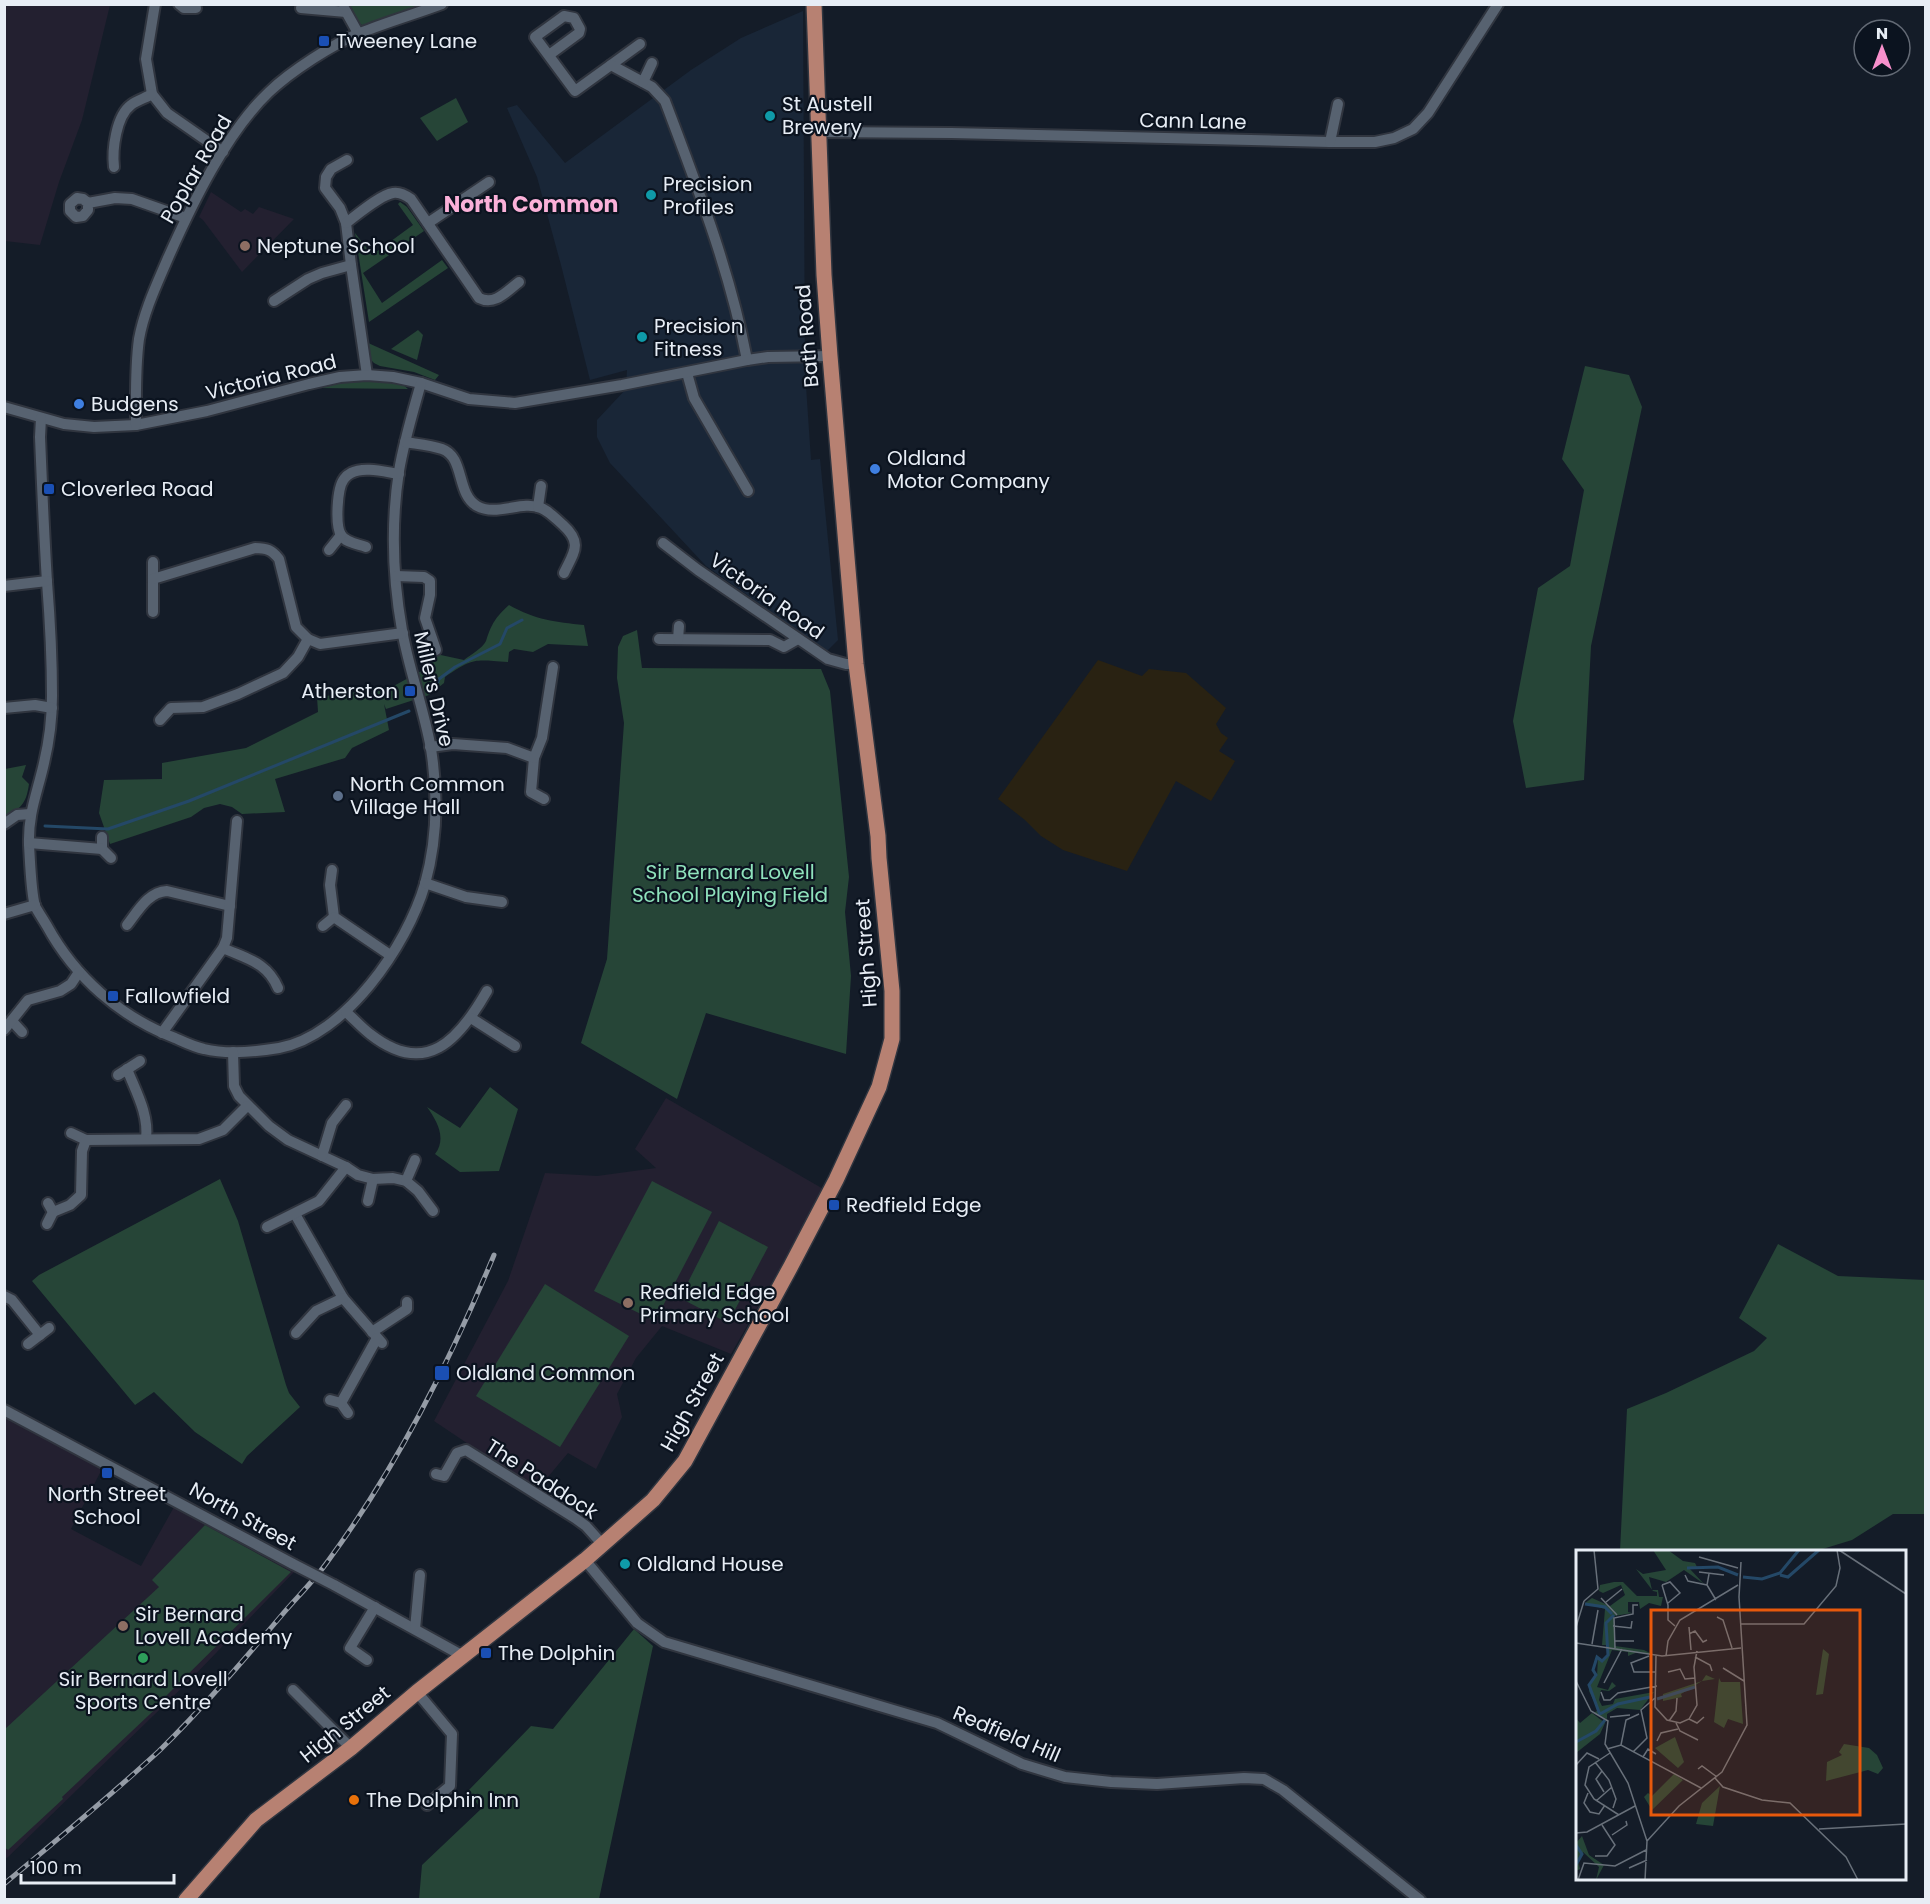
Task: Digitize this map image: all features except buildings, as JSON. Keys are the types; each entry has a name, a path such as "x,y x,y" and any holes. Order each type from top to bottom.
{"main road":[{"name":"Bath Road","path":"814,4 824,275 856,664"},
{"name":"High Street","path":"186,1899 256,1820 351,1748 417,1692 603,1545 653,1500 685,1461 832,1188 879,1087 892,1039 891,963 879,858 879,836 856,664"}],"street":[{"path":"155,4 146,59 152,94 167,113 223,152"},
{"path":"178,4 184,8 196,8"},
{"name":"Poplar Road","path":"136,425 135,370 140,337 153,292 186,218 223,152 244,121 269,92 333,47 358,33 442,4"},
{"name":"Cann Lane","path":"819,132 1375,142 1394,138 1413,129 1428,113 1498,4"},
{"path":"298,10 344,8 358,33"},
{"path":"549,55 575,91 640,44"},
{"path":"643,82 652,63"},
{"path":"611,65 652,87 665,101 705,208 739,319 747,360"},
{"path":"114,167 112,151 122,117 130,105 152,94"},
{"path":"1330,142 1338,104"},
{"path":"347,160 331,169 326,177 326,188 340,208 346,223 367,375"},
{"path":"428,222 489,182"},
{"path":"346,223 384,196 393,193 402,194 411,199 479,298 486,302 495,300 519,282"},
{"path":"88,204 115,198 132,199 186,218"},
{"path":"274,301 315,276 351,265"},
{"name":"Victoria Road","path":"4,406 64,424 94,427 136,425 207,411 340,377 367,375 393,377 421,383 469,399 515,403 687,373 747,360 768,357 830,356"},
{"path":"687,373 694,398 748,491"},
{"name":"Millers Drive","path":"30,814 29,843 35,905 60,950 79,972 111,1003 145,1025 204,1049 232,1052 264,1051 295,1045 315,1035 346,1012 390,955 417,907 425,883 433,844 436,807 430,747 403,633 396,576 394,531 399,474 421,383"},
{"path":"4,824 17,815 30,814 45,761 52,708 52,656 40,437 41,418"},
{"path":"405,442 443,449 451,455 457,465 468,498 477,506 502,510 538,507 546,510 570,532 575,540 574,551 564,573"},
{"path":"366,547 348,541 341,535 338,510 339,493 344,479 353,472 362,470 399,474"},
{"path":"538,507 541,486"},
{"path":"328,550 341,535"},
{"name":"Victoria Road","path":"663,543 828,660 856,664"},
{"path":"153,579 255,548 272,550 279,560 296,627 308,639 320,644 403,633"},
{"path":"153,562 153,612"},
{"path":"396,576 424,577 430,581 430,595 425,618 436,651"},
{"path":"4,586 47,581"},
{"path":"678,639 679,626"},
{"path":"160,720 171,708 203,706 238,694 284,673 298,657 308,639"},
{"path":"659,639 770,640 784,647 798,639"},
{"path":"544,799 527,794 534,758 542,738 554,667"},
{"path":"551,684 563,686"},
{"path":"4,708 35,705 52,708"},
{"path":"430,747 453,744 507,748 534,758"},
{"path":"534,758 547,748"},
{"path":"162,1033 223,948 240,851 237,821"},
{"path":"102,837 102,849"},
{"path":"29,843 102,849 111,858"},
{"path":"332,870 325,885 334,917 390,955"},
{"path":"425,883 466,897 502,902"},
{"path":"127,925 135,906 159,891 230,906"},
{"path":"4,914 35,905"},
{"path":"323,926 334,917"},
{"path":"223,948 262,965 273,975 278,988"},
{"path":"4,1030 28,1000 60,991 71,984 79,972"},
{"path":"346,1012 370,1034 384,1043 406,1053 425,1053 440,1048 456,1035 471,1018 487,991"},
{"path":"471,1018 515,1046"},
{"path":"12,1021 22,1032"},
{"path":"232,1052 234,1086 238,1096 288,1140 358,1175 373,1179 393,1178 406,1181 418,1191 433,1211"},
{"path":"140,1061 122,1072 145,1115 146,1139"},
{"path":"322,1156 332,1123 346,1105"},
{"path":"70,1133 86,1140 199,1139 223,1130 247,1106"},
{"path":"47,1224 51,1207 70,1205 81,1195 82,1151 86,1140"},
{"path":"406,1181 415,1160"},
{"path":"267,1227 319,1201 346,1167"},
{"path":"368,1201 373,1179"},
{"path":"296,1214 343,1298 377,1338"},
{"path":"4,1296 12,1300 45,1331 28,1344"},
{"path":"296,1332 316,1311 343,1298"},
{"path":"348,1413 335,1402 377,1338 407,1309 407,1302"},
{"name":"North Street","path":"4,1410 463,1656"},
{"name":"The Paddock","path":"436,1474 444,1476 458,1453 466,1450 575,1518 586,1526 603,1545"},
{"name":"Redfield Hill","path":"585,1560 637,1623 664,1642 937,1724 1022,1764 1065,1777 1111,1782 1157,1784 1244,1778 1264,1779 1283,1790 1420,1899"},
{"path":"415,1629 420,1575"},
{"path":"367,1660 350,1648 375,1607"},
{"path":"293,1690 351,1748"},
{"path":"417,1692 452,1734 450,1786 428,1805"}],"shaded area":[{"path":"4,5 110,5 82,120 59,182 40,245 5,241"},
{"path":"803,11 805,371 811,460 820,459 838,640 827,651 706,566 610,463 597,437 597,420 626,389 627,370 590,380 537,177 507,108 517,105 565,163 691,70 741,38"},
{"name":"Neptune School","path":"211,192 241,212 245,209 253,214 259,207 294,219 242,272 199,217"},
{"path":"1098,660 1142,676 1149,669 1186,673 1226,708 1216,724 1221,733 1228,738 1219,751 1235,761 1211,801 1176,781 1127,871 1063,850 1041,836 998,799"},
{"name":"Redfield Edge Primary School","path":"666,1098 825,1190 731,1354 662,1326 636,1358 617,1394 622,1417 596,1469 568,1453 537,1490 434,1421 508,1281 545,1173 597,1176 656,1168 635,1149"},
{"name":"Sir Bernard Lovell Academy","path":"5,1418 102,1469 71,1529 141,1566 174,1507 294,1572 190,1680 7,1858 5,1857"}],"green space":[{"path":"350,5 416,5 418,9 363,26 359,23"},
{"path":"456,98 468,122 437,141 420,118"},
{"path":"400,202 407,207 424,231 363,273 382,303 442,260 448,268 369,322 355,233 372,255 413,225 398,204"},
{"path":"418,330 423,335 417,360 391,349"},
{"path":"366,342 439,375 435,380 414,372 380,366 370,359"},
{"path":"1585,366 1629,375 1642,407 1591,646 1584,780 1526,788 1513,721 1538,588 1570,566 1584,490 1562,459"},
{"path":"357,380 391,381 404,385 408,389 317,388 316,386"},
{"path":"509,605 546,619 584,625 588,646 548,644 533,652 514,649 509,652 508,662 475,661 469,663 445,677 444,683 429,695 386,709 384,704 389,730 352,748 345,758 275,779 285,812 242,814 232,807 220,804 204,808 191,817 110,844 99,813 104,780 162,779 162,763 246,748 318,712 317,697 390,688 423,670 436,654 464,660 484,644 494,621"},
{"name":"Sir Bernard Lovell School Playing Field","path":"637,630 642,668 821,669 830,691 849,877 845,912 851,976 846,1054 706,1013 677,1099 581,1043 607,959 624,723 617,678 618,647 623,636"},
{"path":"26,765 22,777 29,784 26,797 19,808 5,818 5,769"},
{"path":"490,1087 518,1109 499,1171 460,1172 435,1154 440,1142 439,1130 427,1107 460,1128"},
{"path":"220,1179 238,1221 286,1385 300,1407 247,1456 242,1464 195,1432 154,1392 135,1405 32,1281 39,1275"},
{"path":"652,1181 712,1212 655,1321 594,1291"},
{"path":"719,1221 768,1247 728,1323 680,1298"},
{"path":"1778,1244 1838,1276 1925,1280 1925,1514 1893,1514 1852,1540 1819,1550 1620,1550 1627,1409 1754,1351 1767,1338 1739,1318"},
{"path":"545,1284 629,1336 560,1447 476,1396"},
{"name":"Sir Bernard Lovell Sports Centre","path":"205,1525 291,1572 165,1697 166,1699 8,1850 4,1847 5,1729 159,1587 152,1580"},
{"path":"634,1629 653,1646 599,1899 419,1899 422,1865 481,1809 468,1791 531,1726 553,1729"}],"waterway":[{"path":"436,686 439,679 455,667 500,644 507,628 522,620"},
{"path":"45,826 108,829 189,801 409,711"}],"railway":[{"path":"4,1884 159,1751 222,1685 323,1568 377,1489 420,1413 459,1335 494,1255"}],"place":[{"name":"Tweeney Lane","path":"324,41"},
{"name":"St Austell Brewery","path":"770,116"},
{"name":"Precision Profiles","path":"651,195"},
{"name":"Neptune School","path":"245,246"},
{"name":"Precision Fitness","path":"642,337"},
{"name":"Budgens","path":"79,404"},
{"name":"Oldland Motor Company","path":"875,469"},
{"name":"Cloverlea Road","path":"49,489"},
{"name":"Atherston","path":"410,691"},
{"name":"North Common Village Hall","path":"338,796"},
{"name":"Fallowfield","path":"113,996"},
{"name":"Redfield Edge","path":"834,1205"},
{"name":"Redfield Edge Primary School","path":"628,1303"},
{"name":"Oldland Common","path":"442,1373"},
{"name":"North Street School","path":"107,1473"},
{"name":"Oldland House","path":"625,1564"},
{"name":"Sir Bernard Lovell Academy","path":"123,1626"},
{"name":"The Dolphin","path":"486,1653"},
{"name":"Sir Bernard Lovell Sports Centre","path":"143,1658"},
{"name":"The Dolphin Inn","path":"354,1800"}],"district":[{"name":"North Common","path":"531,204"}]}
